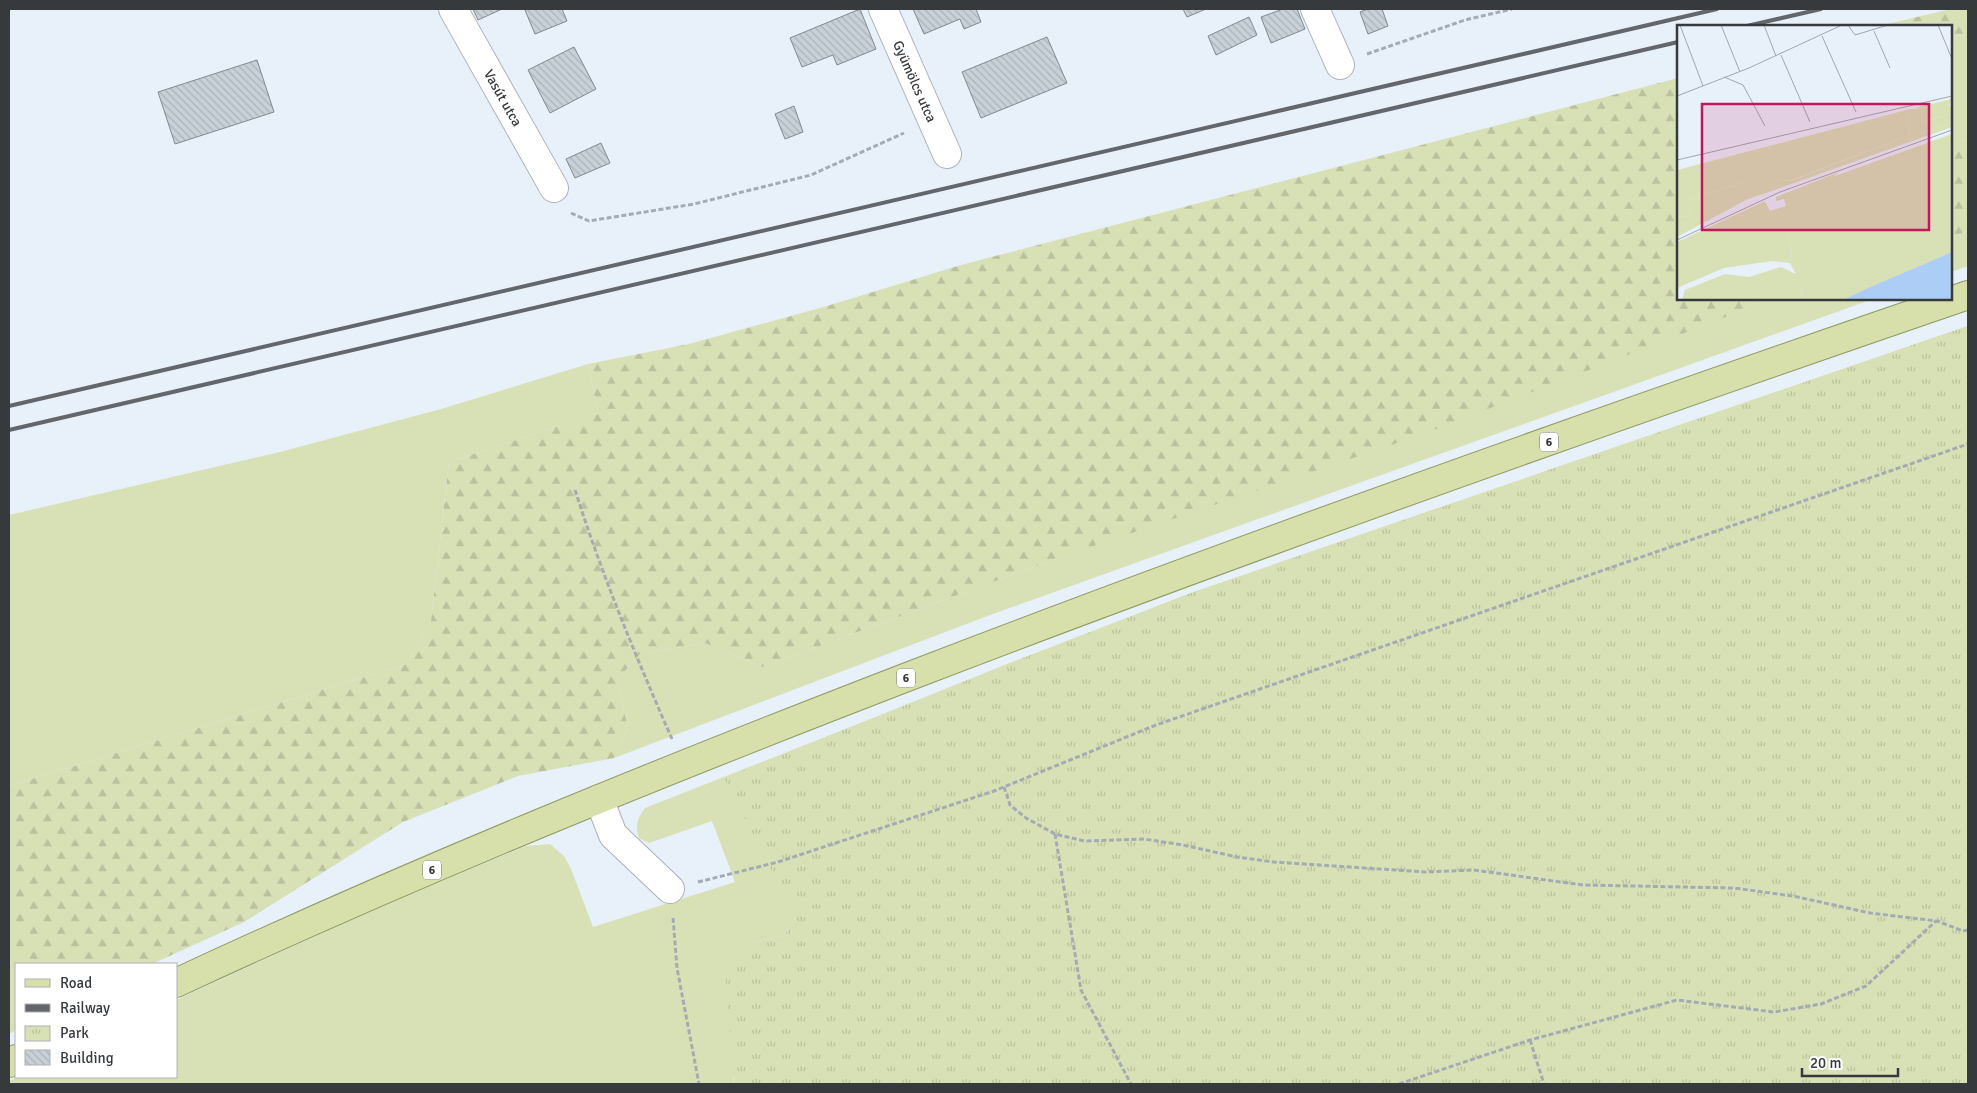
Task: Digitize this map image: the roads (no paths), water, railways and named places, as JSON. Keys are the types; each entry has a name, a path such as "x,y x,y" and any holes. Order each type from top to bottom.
{"main road":[{"name":"6","path":"178,982 265,941 683,764 1139,588 1801,352 1968,295"}],"street":[{"name":"Vasút utca","path":"453,9 554,188"},
{"name":"Gyümölcs utca","path":"883,9 947,154"},
{"path":"1315,9 1337,59"},
{"path":"600,799 612,835 670,889"}],"railway":[{"path":"9,406 1717,9"},
{"path":"1751,25 1821,9"},
{"path":"9,430 1677,42"}]}
